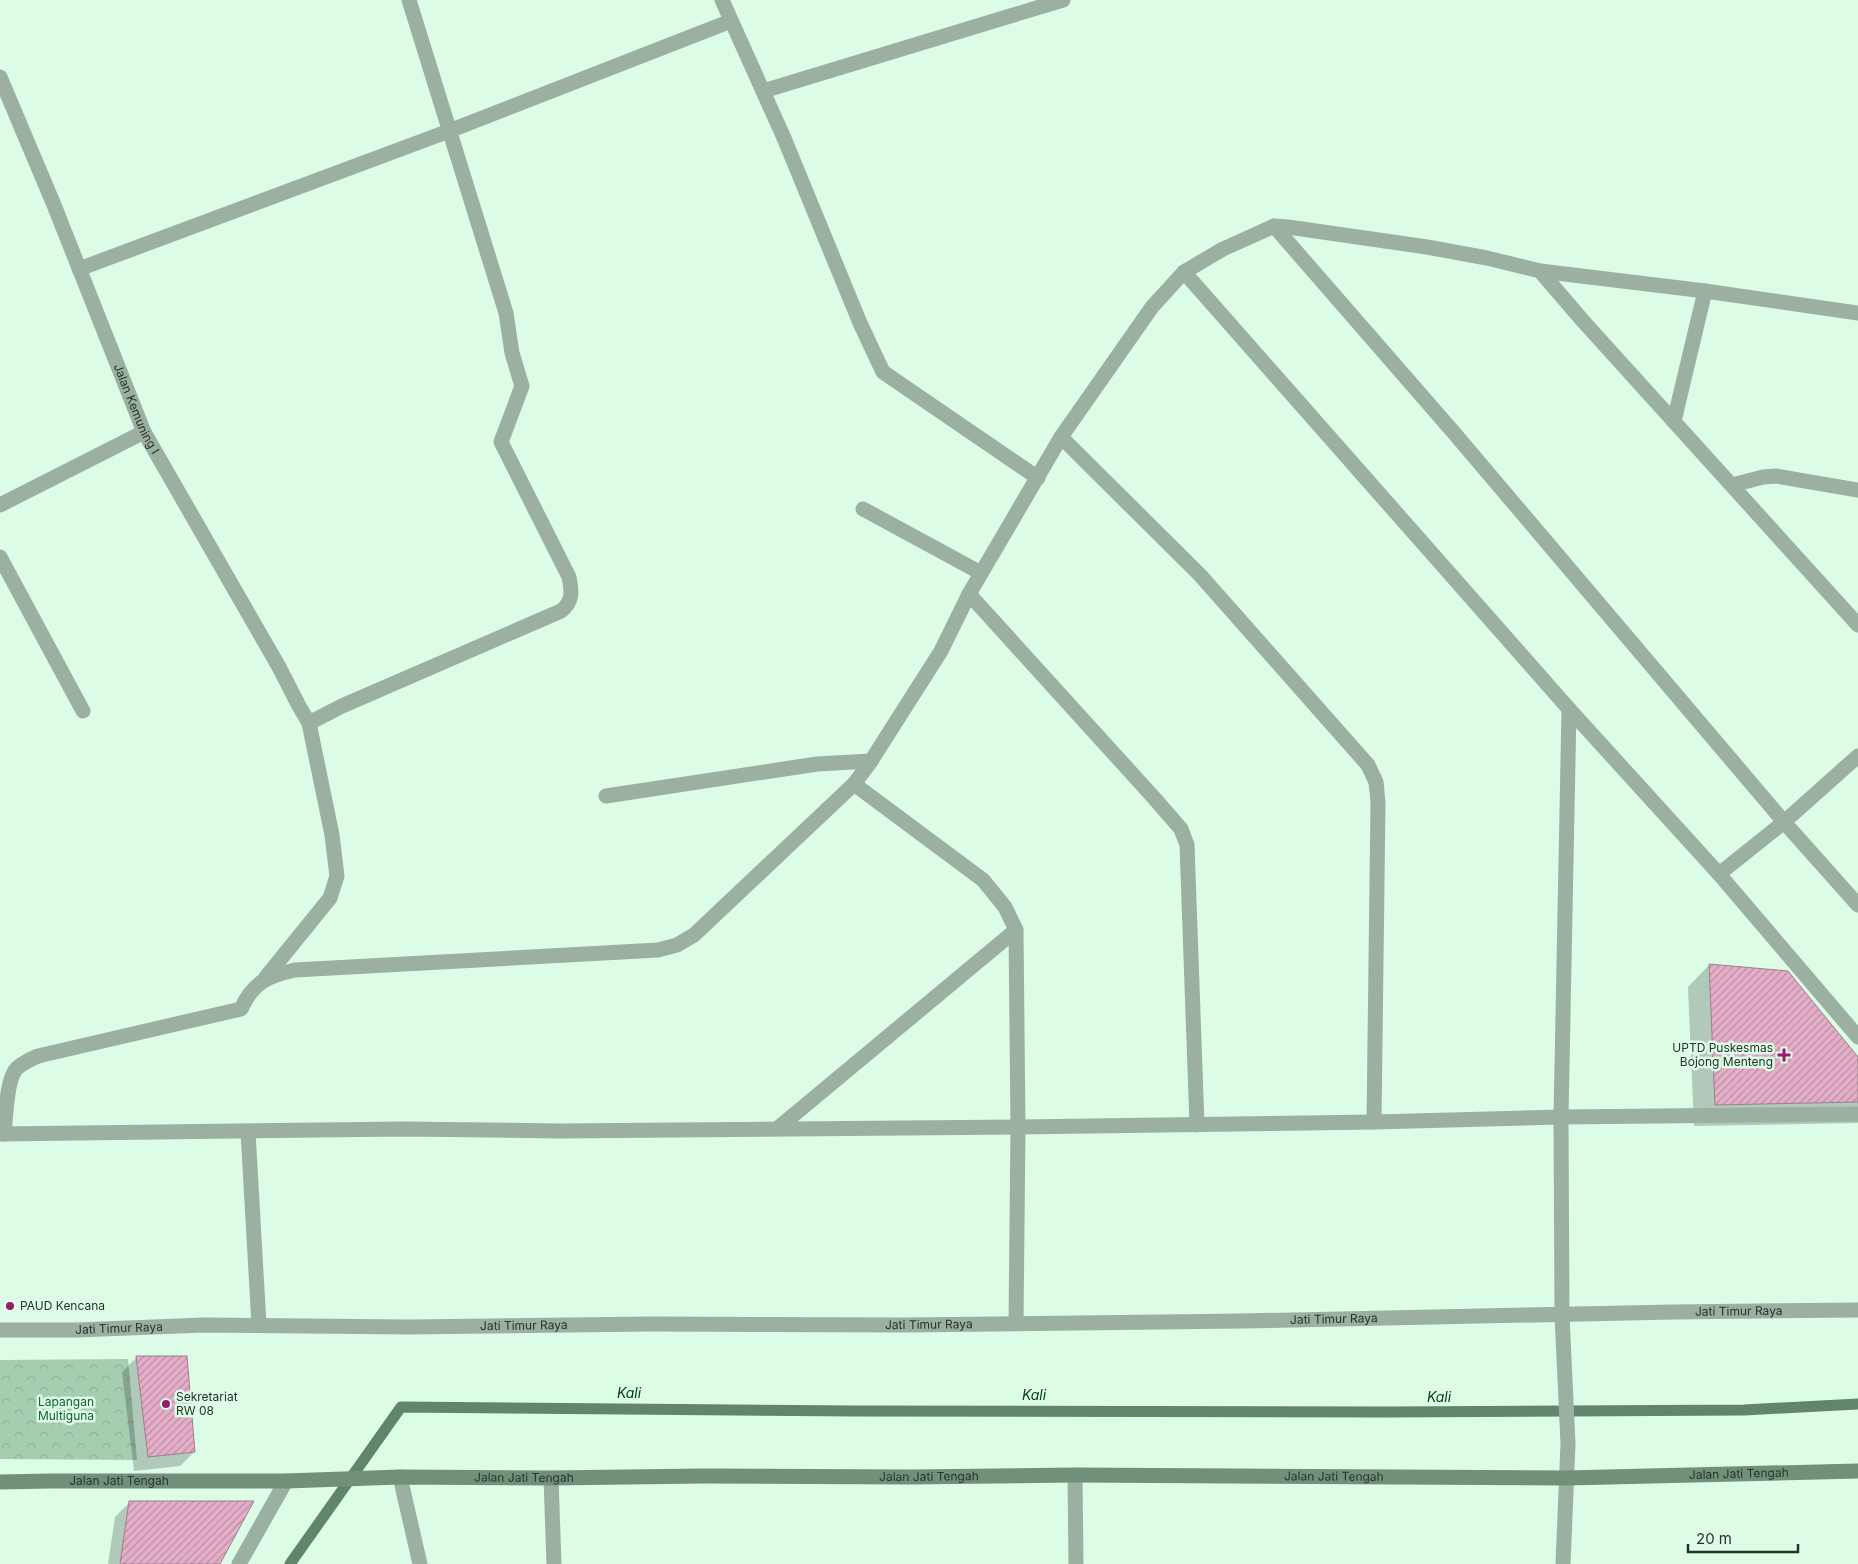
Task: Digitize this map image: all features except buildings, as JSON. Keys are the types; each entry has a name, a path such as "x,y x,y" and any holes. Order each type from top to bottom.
{"street":[{"path":"309,723 342,706 561,611 567,607 571,600 572,590 569,577 501,442 522,386 512,353 506,312 409,0"},
{"path":"722,0 763,91 860,323 883,372 1038,478"},
{"path":"763,91 1063,0"},
{"path":"79,269 449,131 731,21"},
{"name":"Jalan Kemuning I","path":"0,77 144,432 280,667 309,723 332,835 337,876 330,898 263,980 248,994 241,1009 38,1056 24,1063 11,1077 2,1134"},
{"path":"1274,226 1462,442 1784,822 1858,905"},
{"path":"263,980 279,973 295,970 658,950 677,945 694,935 854,784 941,651 969,594 1061,437 1152,307 1184,272 1223,249 1274,226 1427,246 1540,271 1705,291 1858,313"},
{"path":"1540,271 1858,626"},
{"path":"1184,272 1569,709 1718,874 1858,1037"},
{"path":"1674,421 1705,291"},
{"path":"0,505 144,432"},
{"path":"1061,437 1200,575 1368,765 1376,782 1378,802 1374,1122"},
{"path":"1732,485 1763,477 1776,476 1858,490"},
{"path":"863,509 981,573"},
{"path":"0,558 83,711"},
{"path":"969,594 1181,829 1187,845 1197,1125"},
{"path":"1563,1564 1568,1444 1562,1315 1561,1117 1569,709"},
{"path":"1718,874 1784,822 1858,756"},
{"path":"606,796 817,764 871,760"},
{"path":"854,784 983,880 1005,907 1016,930 1018,1127 1016,1323"},
{"path":"778,1128 1016,930"},
{"path":"2,1134 1018,1127 1374,1122 1561,1117 1858,1114"},
{"path":"248,1132 260,1325"},
{"name":"Jati Timur Raya","path":"0,1330 77,1330 204,1325 409,1327 711,1324 905,1326 1016,1323 1242,1322 1858,1310"},
{"name":"Jalan Jati Tengah","path":"0,1482 50,1480 286,1481 400,1477 702,1476 910,1478 1075,1476 1567,1478 1858,1471"},
{"path":"1075,1476 1076,1564"},
{"path":"400,1477 420,1564"},
{"path":"551,1478 554,1564"},
{"path":"239,1564 286,1481"}],"green space":[{"name":"Lapangan Multiguna","path":"128,1359 137,1460 0,1459 0,1360"}],"waterway":[{"name":"Kali","path":"290,1564 401,1407 854,1411 1388,1412 1744,1410 1858,1404"}],"place":[{"name":"UPTD Puskesmas Bojong Menteng","path":"1784,1055"},
{"name":"PAUD Kencana","path":"10,1306"},
{"name":"Sekretariat RW 08","path":"166,1404"}]}
